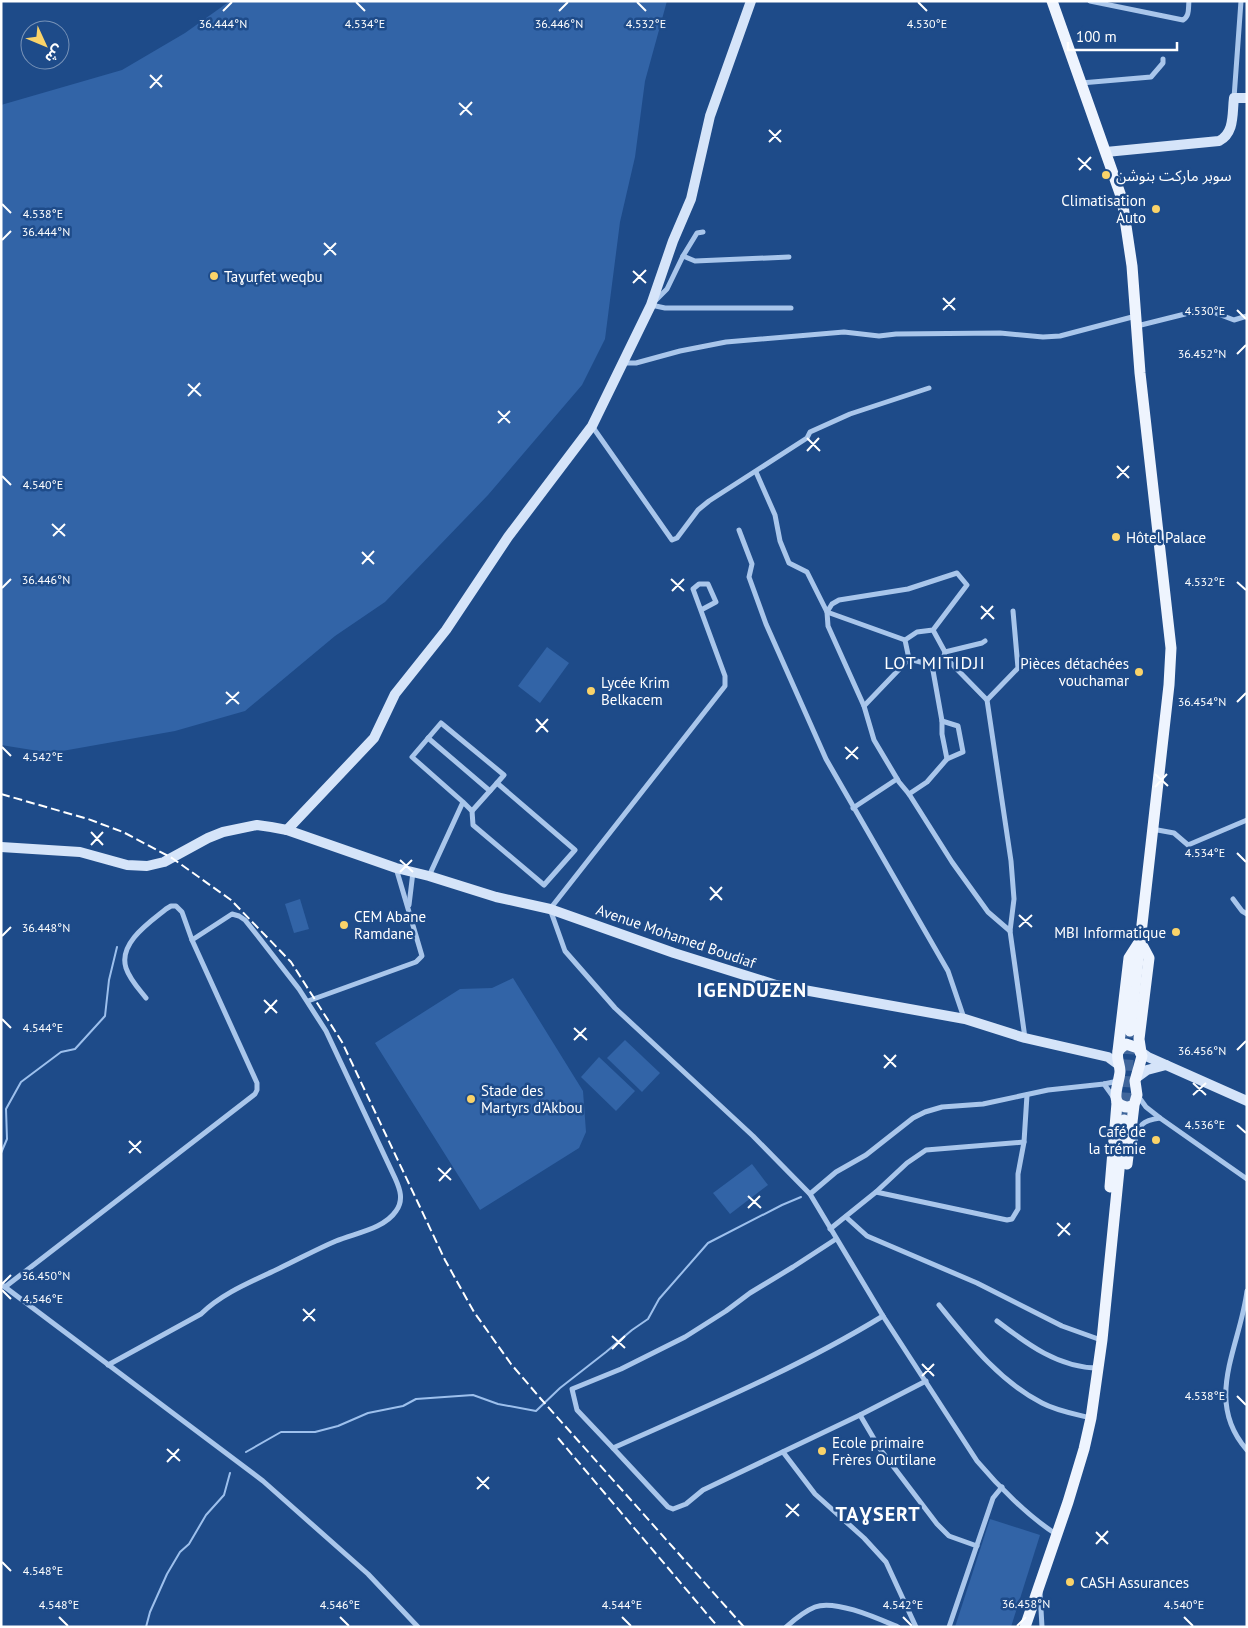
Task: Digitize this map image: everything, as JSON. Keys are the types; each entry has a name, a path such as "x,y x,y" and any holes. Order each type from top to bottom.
{"main road":[{"path":"1052,1 1122,199 1132,266 1141,383 1171,648 1170,684 1130,1031"},
{"path":"1113,1235 1122,1218 1136,1078 1141,1061 1139,1039 1149,958 1140,941"},
{"path":"1113,1235 1108,1216 1119,1066 1113,1054 1129,958 1140,941"},
{"path":"1113,1054 1122,1046 1130,1044 1141,1052"},
{"path":"1117,1103 1120,1106 1130,1107 1135,1100"},
{"path":"1025,1627 1084,1449 1091,1418 1102,1340 1124,1120"}],"street":[{"path":"287,830 374,738 396,694 446,630 508,537 592,426 651,305 673,241 691,199 710,116 751,1"},
{"path":"1090,1 1183,20 1188,14 1189,1"},
{"path":"1106,152 1219,141 1225,138 1231,129 1241,1"},
{"path":"1080,83 1151,77 1163,64 1163,59"},
{"path":"1234,98 1247,98"},
{"path":"651,305 667,288 682,256 697,233 703,232"},
{"path":"682,256 695,261 789,257"},
{"path":"651,305 665,308 791,308"},
{"path":"623,363 636,363 680,351 726,342 844,332 879,336 896,334 1000,333 1044,337 1060,336 1205,309 1234,320 1247,316"},
{"path":"592,426 672,540 677,538 698,510 709,501 806,438 810,432 850,414 928,388"},
{"path":"756,472 775,515 780,541 789,563 807,572 827,612 828,626 864,706 874,740 897,779 909,794 952,862 988,912 1010,930"},
{"path":"739,530 752,564 749,577 766,624 826,759 948,971 965,1019"},
{"path":"827,612 832,604 839,600 908,589 957,573 967,585 933,630 917,632 905,640"},
{"path":"700,610 716,602 708,584 700,584 693,588 700,610 725,676 725,686 550,909 565,951 615,1008 753,1136 810,1194 883,1316 977,1461 1002,1487 1056,1534"},
{"path":"986,700 1018,668 1013,611"},
{"path":"827,612 905,640"},
{"path":"933,630 944,654 986,700 1011,861 1014,899 1010,930 1026,1038"},
{"path":"905,640 909,659"},
{"path":"932,665 944,654 982,644 985,641"},
{"path":"864,706 909,659"},
{"path":"909,659 932,665"},
{"path":"932,665 947,759"},
{"path":"909,794 927,782 947,759 963,752 958,726 942,721"},
{"path":"472,811 504,775 441,723 412,758 472,811 473,825 544,885 575,850 497,783"},
{"path":"428,738 490,791"},
{"path":"853,808 897,779"},
{"path":"429,876 463,802"},
{"path":"1152,829 1174,833 1188,845 1247,820"},
{"name":"Avenue Mohamed Boudiaf","path":"1,847 80,852 127,865 147,866 164,862 223,832 257,826 287,830 396,868 429,876 496,897 550,909 674,953 768,983 965,1019 1026,1038 1113,1054"},
{"path":"308,1001 416,962 422,956 396,868"},
{"path":"409,908 413,872"},
{"path":"1233,899 1242,911 1247,914"},
{"path":"146,998 126,968 126,955 133,940 146,926 166,909 176,906 182,912 192,940 257,1083 257,1090 255,1094 3,1286 263,1481 368,1574 418,1627"},
{"path":"108,1365 201,1314 210,1305 244,1286 334,1242 379,1225 390,1218 397,1210 400,1200 398,1184 326,1031 308,1001 257,935 239,916 229,915 192,940"},
{"path":"1141,1052 1166,1066 1247,1101"},
{"path":"1136,1078 1147,1070 1166,1066"},
{"path":"810,1194 836,1172 866,1155 913,1118 925,1112 942,1107 983,1104 1027,1094 1104,1084 1119,1080"},
{"path":"1104,1084 1117,1103"},
{"path":"876,1192 891,1197 1006,1220 1012,1219 1018,1209 1018,1174 1024,1142 1027,1094"},
{"path":"1135,1100 1247,1179"},
{"path":"1135,1100 1146,1106"},
{"path":"1127,1171 1141,1124 1147,1120 1160,1118"},
{"path":"830,1229 876,1192 907,1163 926,1150 1024,1142"},
{"path":"846,1217 866,1236 977,1283 1062,1326 1102,1340"},
{"path":"836,1239 750,1293 685,1337 621,1369 572,1389 577,1410 668,1507 673,1509 686,1504 703,1490 860,1415 926,1381"},
{"path":"1247,1291 1225,1390 1228,1417 1236,1437 1247,1450"},
{"path":"939,1305 973,1346 1005,1378 1041,1403 1091,1418"},
{"path":"613,1448 746,1388 841,1342 883,1316"},
{"path":"998,1321 1020,1338 1060,1362 1098,1368"},
{"path":"860,1415 880,1449 937,1524 949,1536 977,1546"},
{"path":"783,1452 815,1494 864,1538 886,1562 916,1627"},
{"path":"949,1627 993,1498 1002,1487"},
{"path":"1039,1585 1042,1627"},
{"path":"786,1627 794,1619 816,1606 830,1604 898,1627"}],"shaded area":[{"path":"230,1 667,1 645,81 635,157 620,222 605,339 582,385 488,495 385,602 335,636 245,711 175,731 51,753 1,745 1,105 122,70 185,33"},
{"path":"547,647 569,663 540,703 518,686"},
{"path":"300,899 309,929 294,933 285,904"},
{"path":"513,978 583,1091 586,1132 579,1148 480,1210 375,1043 460,989 492,988"},
{"path":"625,1040 660,1073 642,1092 607,1058"},
{"path":"599,1057 635,1091 616,1111 581,1077"},
{"path":"752,1164 768,1185 730,1214 713,1193"},
{"path":"990,1519 1040,1535 1011,1627 955,1627"}],"waterway":[{"path":"1,1153 7,1139 6,1109 21,1082 61,1052 75,1049 105,1016 109,980 117,947"},
{"path":"246,1452 281,1432 315,1432 338,1426 368,1413 403,1406 416,1399 473,1395 498,1404 536,1411 560,1388 648,1319 659,1299 708,1243 801,1197"},
{"path":"146,1627 150,1612 167,1574 180,1552 189,1544 206,1515 224,1495 230,1473"}],"tunnel":[{"path":"1124,1120 1130,1031"}],"railway":[{"path":"1,794 88,819 123,832 172,858 231,900 291,962 342,1042 445,1260 474,1312 511,1364 744,1627"},
{"path":"558,1438 718,1627"}],"place":[{"name":"سوبر ماركت بنوشن","path":"1106,175"},
{"name":"Climatisation Auto","path":"1156,209"},
{"name":"Taɣuṛfet weqbu","path":"214,276"},
{"name":"Hôtel Palace","path":"1116,537"},
{"name":"Pièces détachées vouchamar","path":"1139,672"},
{"name":"Lycée Krim Belkacem","path":"591,691"},
{"name":"CEM Abane Ramdane","path":"344,925"},
{"name":"MBI Informatique","path":"1176,932"},
{"name":"Stade des Martyrs d’Akbou","path":"471,1099"},
{"name":"Café de la trémie","path":"1156,1140"},
{"name":"Ecole primaire Frères Ourtilane","path":"822,1451"},
{"name":"CASH Assurances","path":"1070,1582"}],"district":[{"name":"LOT MITIDJI","path":"935,662"},
{"name":"IGENDUZEN","path":"752,990"},
{"name":"TAƔSERT","path":"878,1514"}]}
